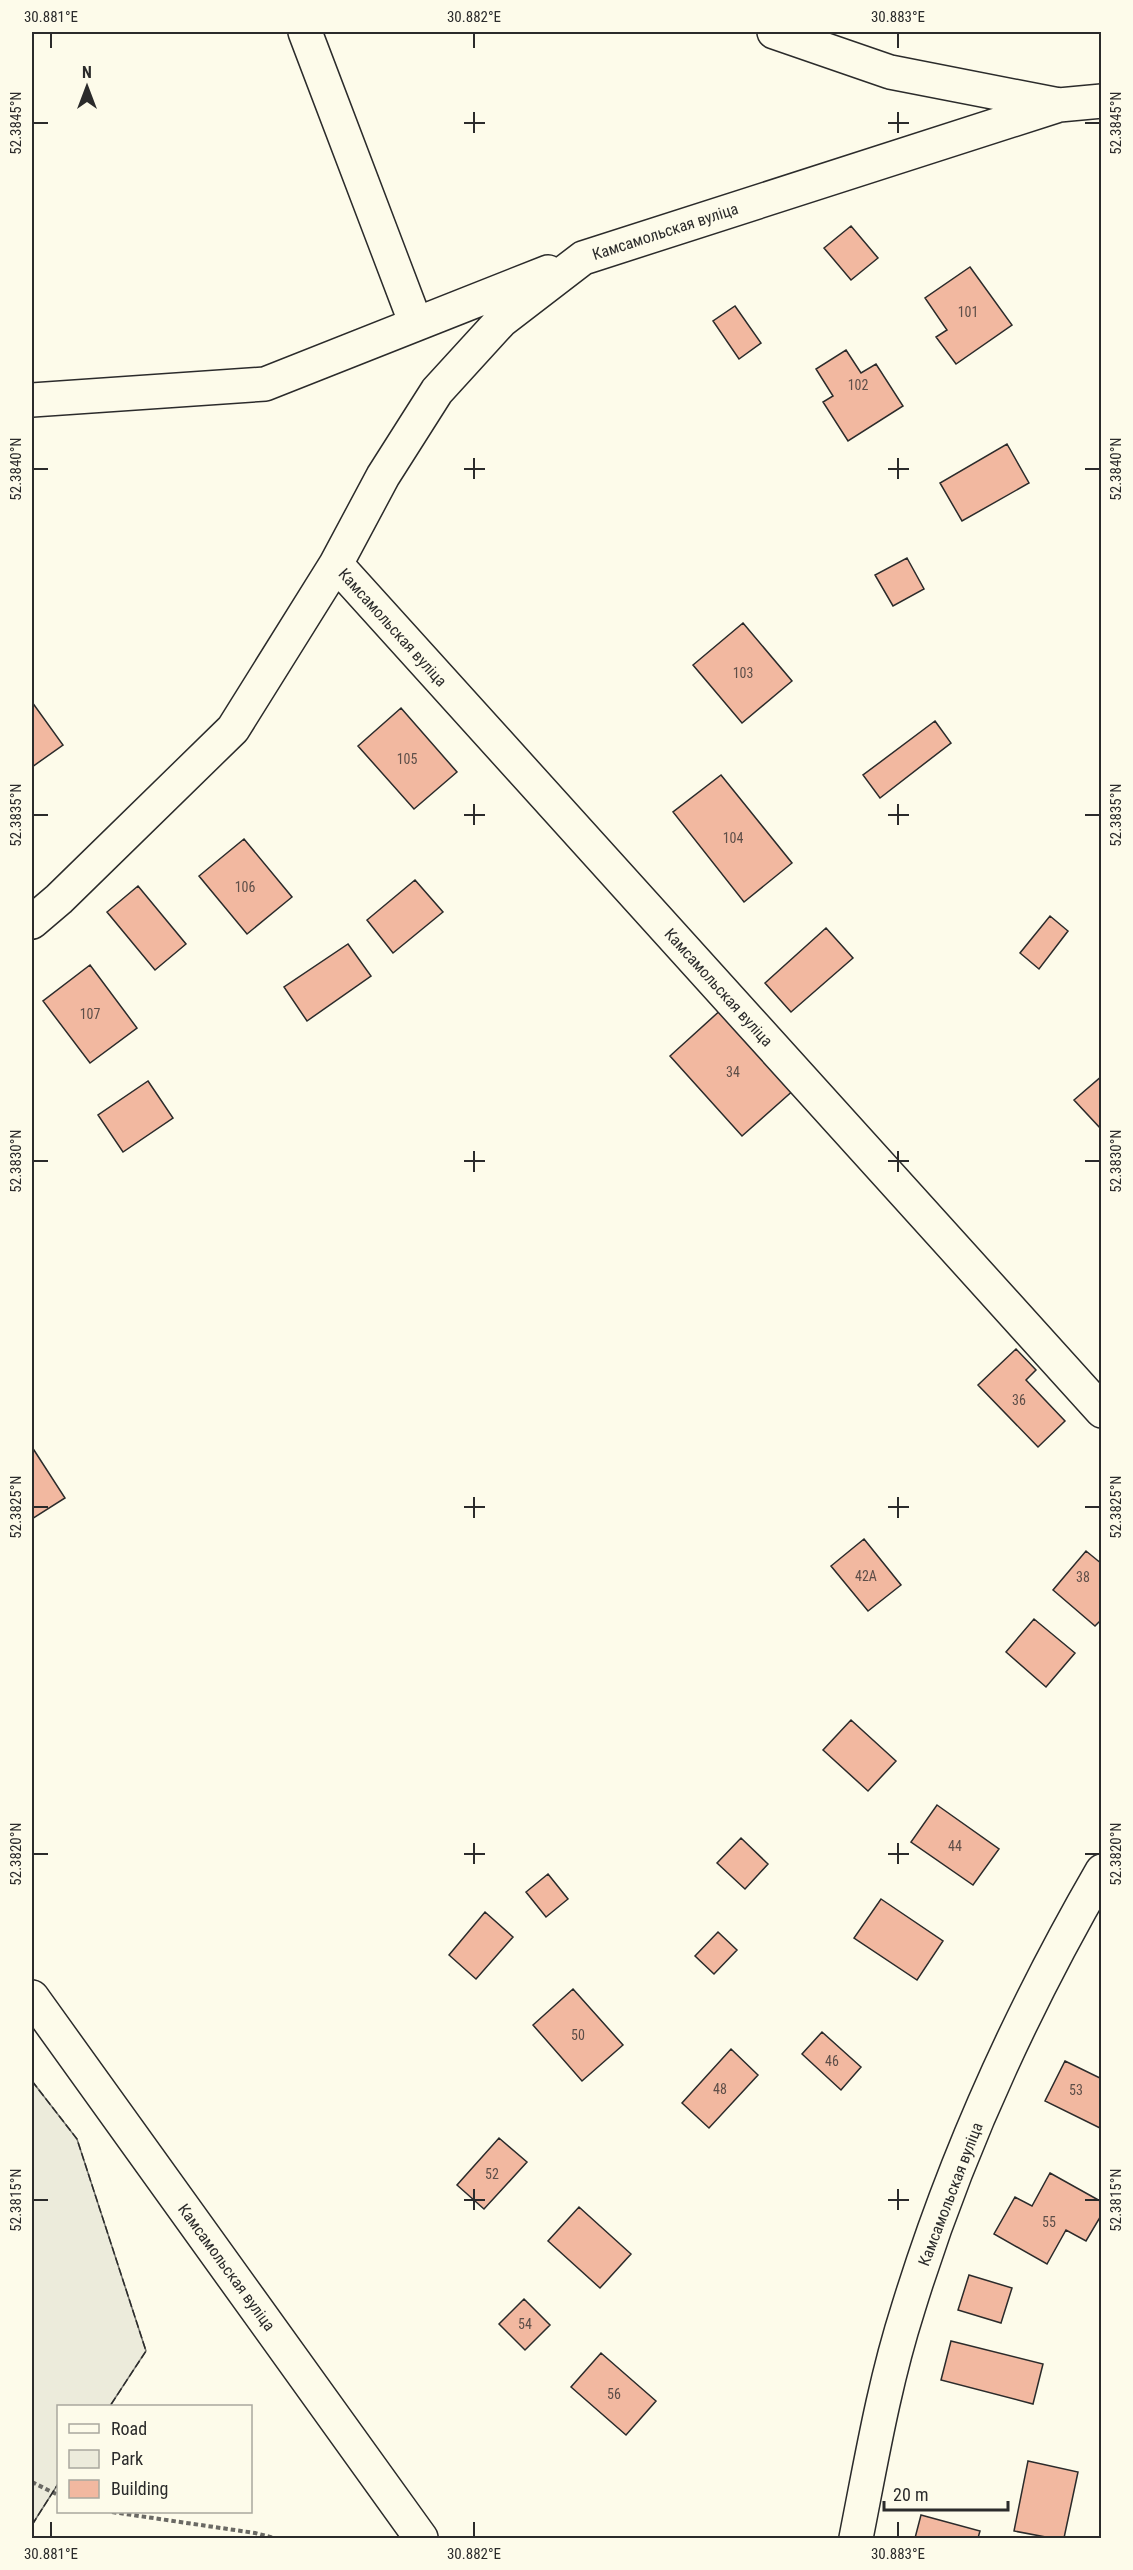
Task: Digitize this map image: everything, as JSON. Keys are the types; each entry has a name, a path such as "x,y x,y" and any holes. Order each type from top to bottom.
{"street":[{"path":"305,32 416,324"},
{"name":"Камсамольская вуліца","path":"774,32 890,72 1059,105"},
{"name":"Камсамольская вуліца","path":"32,922 59,899 233,729 336,564 383,476 437,391 501,321 583,258 1059,105 1101,101"},
{"path":"32,400 265,384 583,258"},
{"name":"Камсамольская вуліца","path":"336,564 1101,1411"},
{"name":"Камсамольская вуліца","path":"856,2538 881,2410 907,2310 945,2200 1013,2038 1101,1871"},
{"name":"Камсамольская вуліца","path":"32,1997 421,2538"}],"path":[{"path":"32,2482 57,2494"},
{"path":"125,2513 274,2538"}],"green space":[{"path":"32,2081 77,2139 146,2351 111,2405 57,2405 57,2486 32,2525"}],"building":[{"path":"851,226 878,258 851,280 824,248"},
{"path":"970,267 1012,325 956,364 936,337 947,330 925,298"},
{"path":"735,306 761,343 739,359 713,321"},
{"path":"846,350 861,373 876,364 903,406 848,441 823,402 833,396 816,369"},
{"path":"1007,444 1029,483 962,521 940,483"},
{"path":"907,558 924,589 893,606 875,575"},
{"path":"743,623 792,681 742,723 693,665"},
{"path":"32,702 63,745 32,767"},
{"path":"401,708 457,772 414,809 358,746"},
{"path":"935,721 951,743 880,798 863,775"},
{"path":"721,775 792,863 744,902 673,812"},
{"path":"244,839 292,897 247,934 199,876"},
{"path":"415,880 443,912 393,953 367,920"},
{"path":"138,886 186,944 155,970 107,912"},
{"path":"1050,916 1068,931 1039,969 1020,953"},
{"path":"826,928 853,958 791,1012 765,983"},
{"path":"348,944 371,976 307,1021 284,987"},
{"path":"90,965 137,1028 90,1063 43,1001"},
{"path":"724,1007 796,1088 742,1136 670,1056"},
{"path":"1102,1076 1102,1130 1074,1100"},
{"path":"148,1081 173,1118 123,1152 98,1115"},
{"path":"1016,1349 1036,1370 1026,1380 1065,1421 1038,1447 978,1385"},
{"path":"32,1447 65,1498 32,1519"},
{"path":"864,1539 901,1585 868,1611 831,1566"},
{"path":"1086,1551 1102,1564 1102,1619 1095,1626 1053,1590"},
{"path":"1034,1619 1075,1653 1046,1687 1006,1652"},
{"path":"851,1720 896,1761 868,1791 823,1750"},
{"path":"937,1805 999,1849 973,1885 911,1842"},
{"path":"741,1838 768,1864 745,1889 717,1863"},
{"path":"548,1874 568,1899 546,1917 526,1892"},
{"path":"881,1899 943,1941 917,1980 854,1938"},
{"path":"485,1912 513,1937 476,1979 449,1955"},
{"path":"718,1932 737,1950 714,1974 695,1956"},
{"path":"573,1989 623,2045 582,2081 533,2025"},
{"path":"822,2032 861,2067 841,2090 802,2054"},
{"path":"731,2049 758,2075 709,2128 682,2103"},
{"path":"1065,2061 1102,2079 1102,2129 1045,2101"},
{"path":"499,2138 527,2162 484,2209 457,2185"},
{"path":"1050,2173 1102,2202 1102,2214 1086,2241 1066,2230 1047,2264 994,2234 1015,2197 1032,2206"},
{"path":"579,2207 631,2254 600,2288 548,2241"},
{"path":"969,2275 1012,2288 1001,2323 958,2310"},
{"path":"524,2299 550,2325 525,2350 499,2324"},
{"path":"951,2341 1043,2364 1033,2404 941,2380"},
{"path":"601,2353 656,2401 626,2435 571,2387"},
{"path":"1028,2461 1078,2472 1064,2538 1051,2538 1014,2531"},
{"path":"921,2515 980,2531 978,2538 915,2538"}],"fence":[{"path":"32,2081 77,2139 146,2351 111,2405"},
{"path":"32,2525 57,2486"}]}
